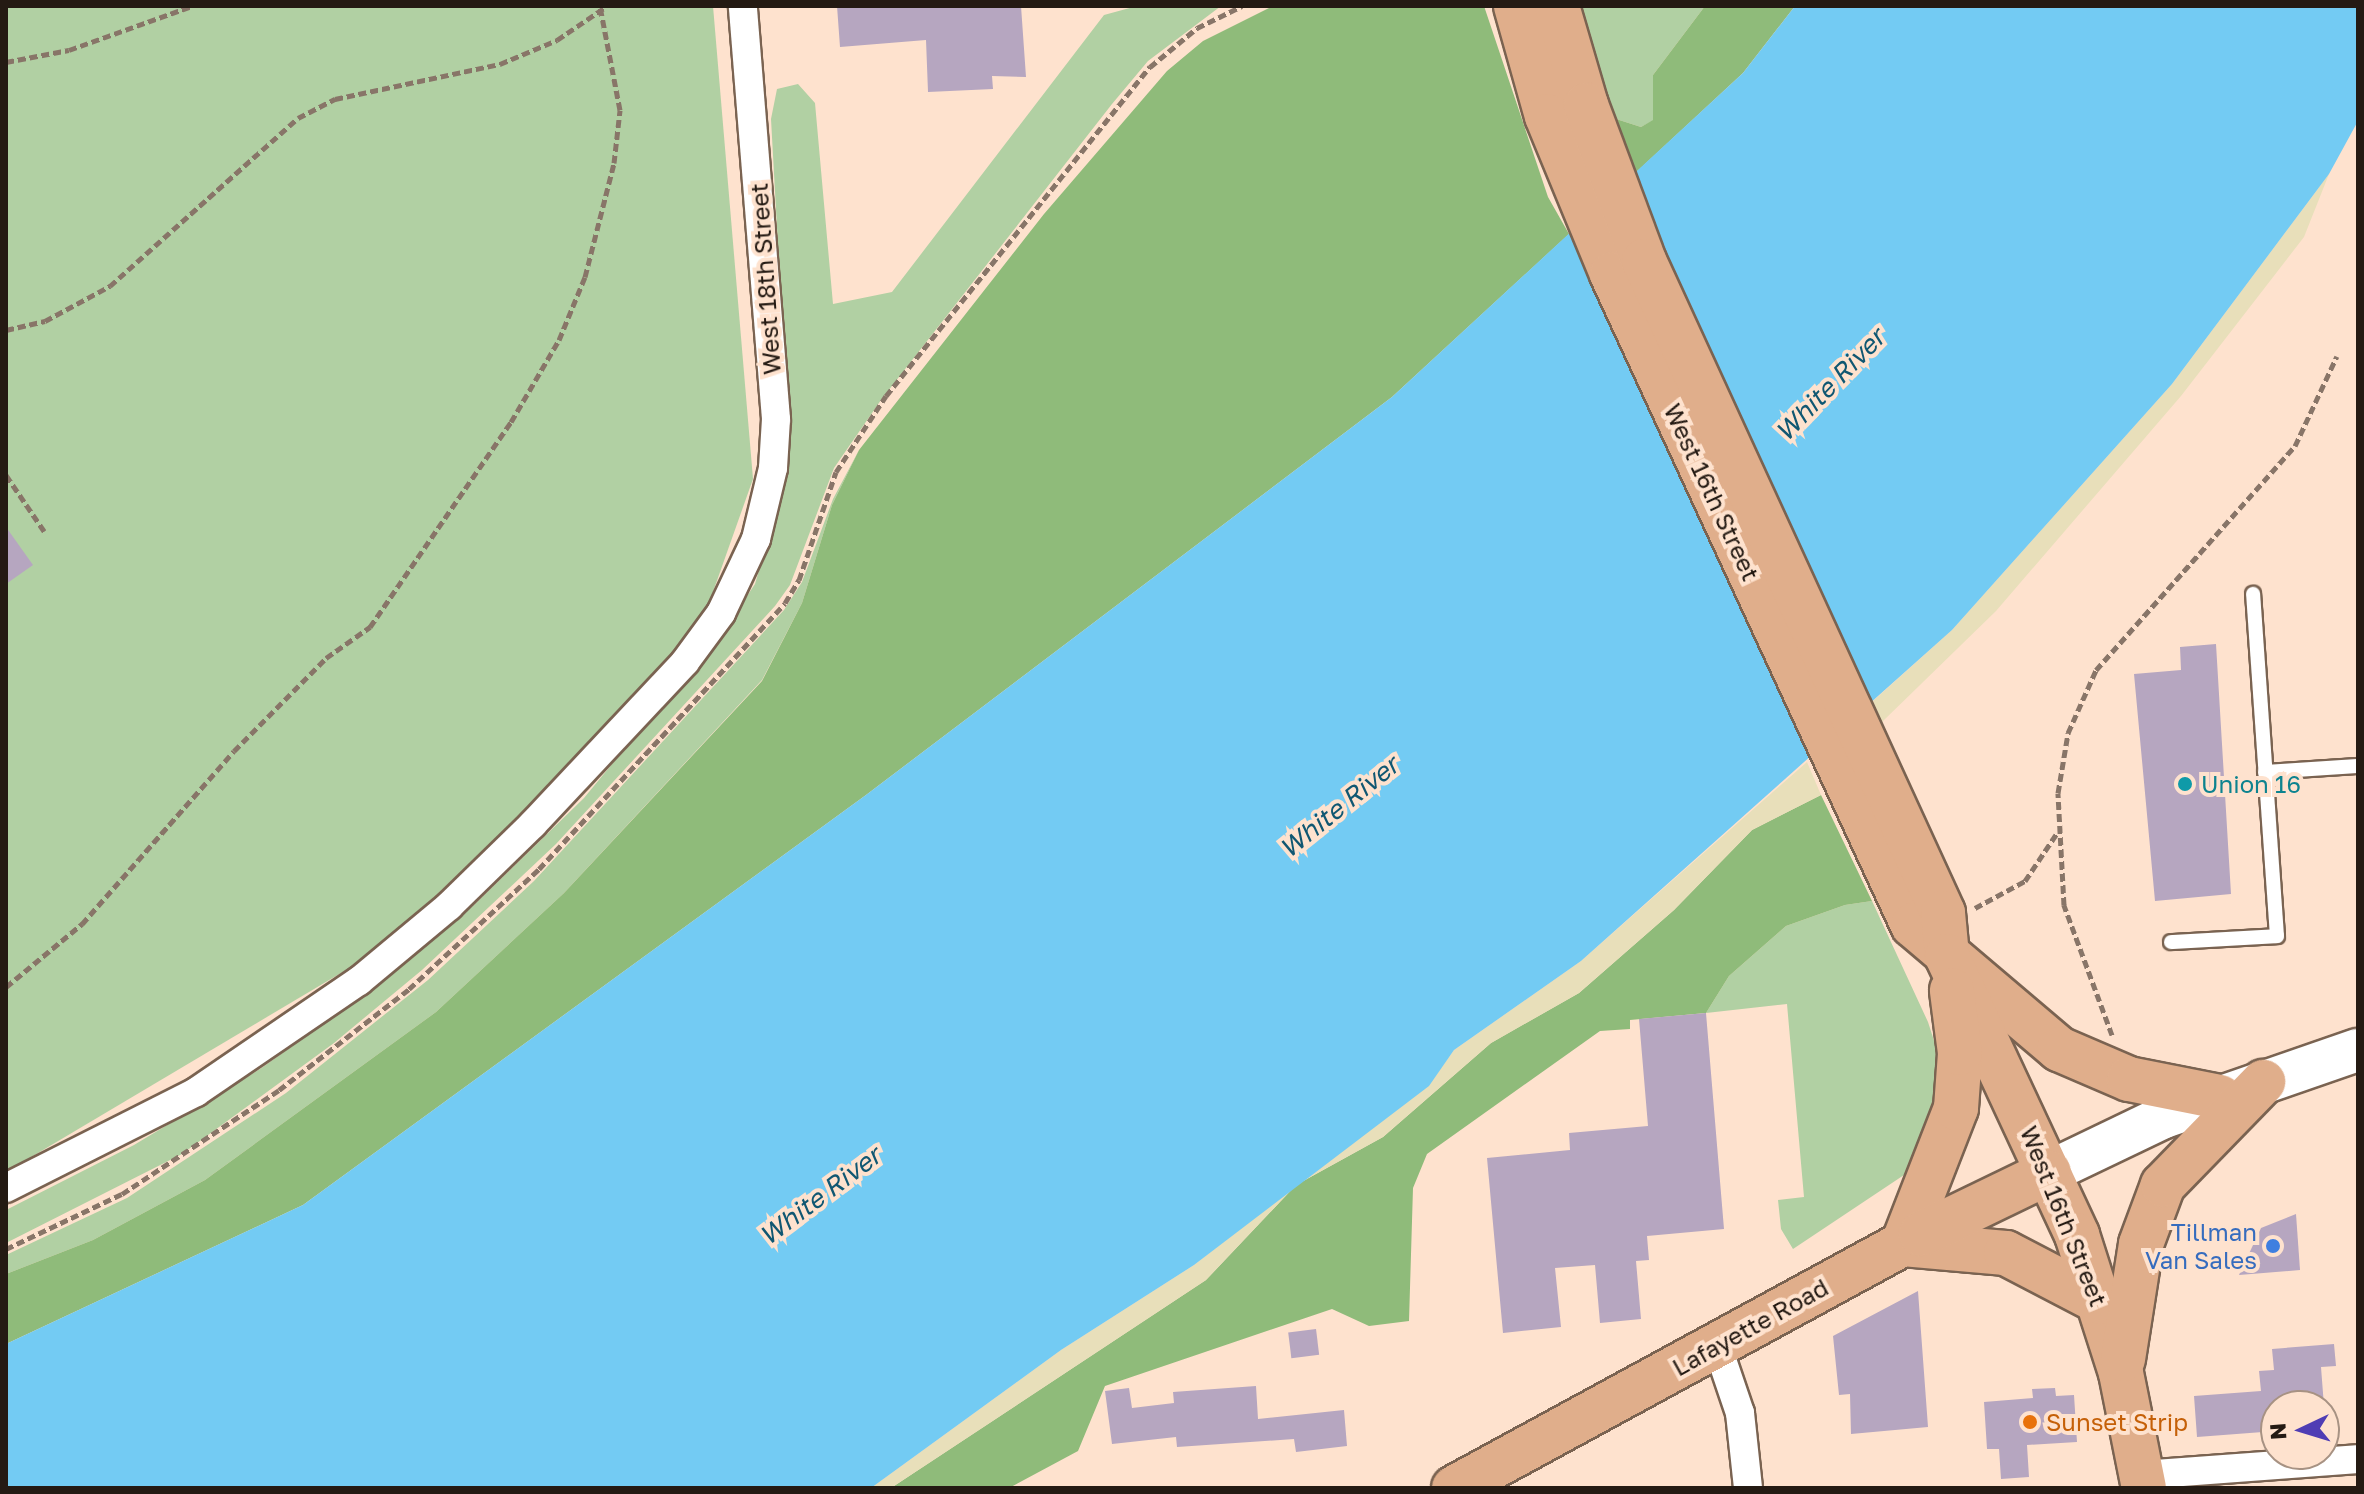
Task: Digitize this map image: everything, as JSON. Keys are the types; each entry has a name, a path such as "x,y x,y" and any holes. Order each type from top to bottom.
{"main road":[{"name":"West 16th Street","path":"1516,6 1566,110 1612,274 1904,872 1913,925 1947,956 2049,1172 2100,1302 2121,1373 2143,1482"},
{"name":"West 16th Street","path":"1557,6 1566,110"},
{"path":"1947,956 2059,1049 2129,1079 2220,1097"},
{"path":"1947,956 1960,1053 1956,1108 1903,1244 2006,1253 2100,1302"},
{"path":"2049,1172 2164,1117 2358,1050"},
{"path":"2121,1373 2141,1244 2163,1185 2263,1082"},
{"name":"Lafayette Road","path":"1454,1488 1903,1244 2049,1172"}],"street":[{"name":"West 18th Street","path":"6,1188 157,1115 257,1055 431,922 522,835 685,662 721,613 752,548 769,491 776,419 743,6"},
{"path":"1717,1345 1740,1413 1748,1488"},
{"path":"2143,1482 2358,1459"}],"lane":[{"path":"2171,942 2277,936 2253,594"},
{"path":"2265,772 2358,766"}],"path":[{"path":"6,62 69,50 192,6"},
{"path":"6,330 45,321 110,286 298,118 335,99 500,64 557,40 607,6"},
{"path":"6,987 82,924 234,751 326,658 370,627 511,422 559,340 585,277 614,163 620,110 601,9"},
{"path":"2113,1039 2064,905 2058,832 2068,733 2096,670 2295,446 2337,356"},
{"path":"6,475 44,531"},
{"path":"1975,908 2025,881 2058,832"}],"green space":[{"path":"6,6 713,6 753,479 703,620 565,772 378,951 6,1172"},
{"path":"1137,6 1221,6 1148,61 881,400 834,468 790,585 775,606 556,844 422,970 334,1043 182,1154 6,1243 6,1210 134,1145 260,1069 363,996 474,905 584,798 731,620 755,584 784,484 788,427 771,119 777,89 798,84 815,103 833,304 892,292 1104,15"},
{"path":"1273,6 1484,6 1548,197 1569,234 1392,397 866,795 303,1205 6,1344 6,1274 93,1240 205,1180 436,1012 564,893 762,681 802,603 832,505 859,450 1044,214 1167,71 1203,41"},
{"path":"1581,6 1705,6 1653,75 1654,120 1641,127 1613,118"},
{"path":"1705,6 1795,6 1743,73 1632,176 1613,118 1641,127 1653,120 1653,75"},
{"path":"859,450 832,505 802,603 762,680 564,893 436,1012 205,1180 93,1240 6,1274 6,1255 127,1198 286,1093 428,980 534,881 784,610 802,582 833,499"},
{"path":"1821,795 1872,901 1845,905 1786,926 1729,976 1706,1013 1630,1020 1630,1029 1600,1031 1427,1154 1413,1188 1409,1321 1369,1326 1332,1309 1105,1386 1078,1451 1009,1488 891,1488 1206,1280 1296,1185 1383,1137 1491,1043 1579,993 1674,910 1752,830"},
{"path":"1872,901 1928,1022 1938,1053 1939,1094 1907,1173 1793,1249 1781,1229 1778,1200 1804,1197 1787,1004 1706,1013 1729,976 1786,926 1845,905"}],"sand":[{"path":"2329,174 2304,237 2181,396 1996,611 1882,722 1873,701 1952,630 2172,384"},
{"path":"1807,762 1821,795 1752,830 1674,910 1579,993 1491,1043 1383,1137 1296,1185 1428,1086 1454,1050 1581,961"},
{"path":"1296,1185 1206,1280 891,1488 871,1488 1061,1350 1194,1265"}],"water":[{"name":"White River","path":"1795,6 2358,6 2358,121 2329,174 2172,384 1952,630 1581,961 1454,1050 1429,1086 1194,1265 1061,1350 871,1488 6,1488 6,1344 303,1205 866,795 1392,397 1743,73"}],"building":[{"path":"837,6 1021,6 1026,77 992,76 993,89 928,92 926,40 840,47"},
{"path":"6,527 33,565 6,584"},
{"name":"Union 16","path":"2216,644 2231,894 2155,901 2134,674 2181,670 2180,647"},
{"path":"1706,1013 1724,1229 1647,1236 1649,1260 1636,1261 1641,1319 1600,1323 1595,1265 1555,1268 1561,1327 1503,1333 1487,1158 1570,1150 1569,1133 1648,1126 1639,1019"},
{"name":"Tillman Van Sales","path":"2296,1214 2300,1270 2239,1275 2261,1228"},
{"path":"1918,1291 1928,1427 1851,1434 1850,1394 1839,1395 1833,1336"},
{"path":"1316,1329 1319,1355 1291,1358 1288,1332"},
{"path":"2334,1344 2336,1366 2321,1367 2323,1390 2261,1390 2259,1371 2274,1370 2272,1349"},
{"path":"1256,1386 1258,1419 1344,1410 1347,1446 1296,1452 1294,1439 1177,1447 1176,1437 1112,1444 1105,1391 1129,1388 1132,1408 1174,1403 1173,1392"},
{"name":"Sunset Strip","path":"2055,1388 2056,1396 2074,1395 2077,1442 2027,1445 2029,1477 2001,1479 1999,1449 1987,1449 1984,1402 2033,1398 2032,1389"},
{"path":"2260,1391 2260,1432 2197,1437 2194,1396"}],"place":[{"name":"Union 16","path":"2185,784"},
{"name":"Tillman Van Sales","path":"2273,1246"},
{"name":"Sunset Strip","path":"2030,1422"}]}
